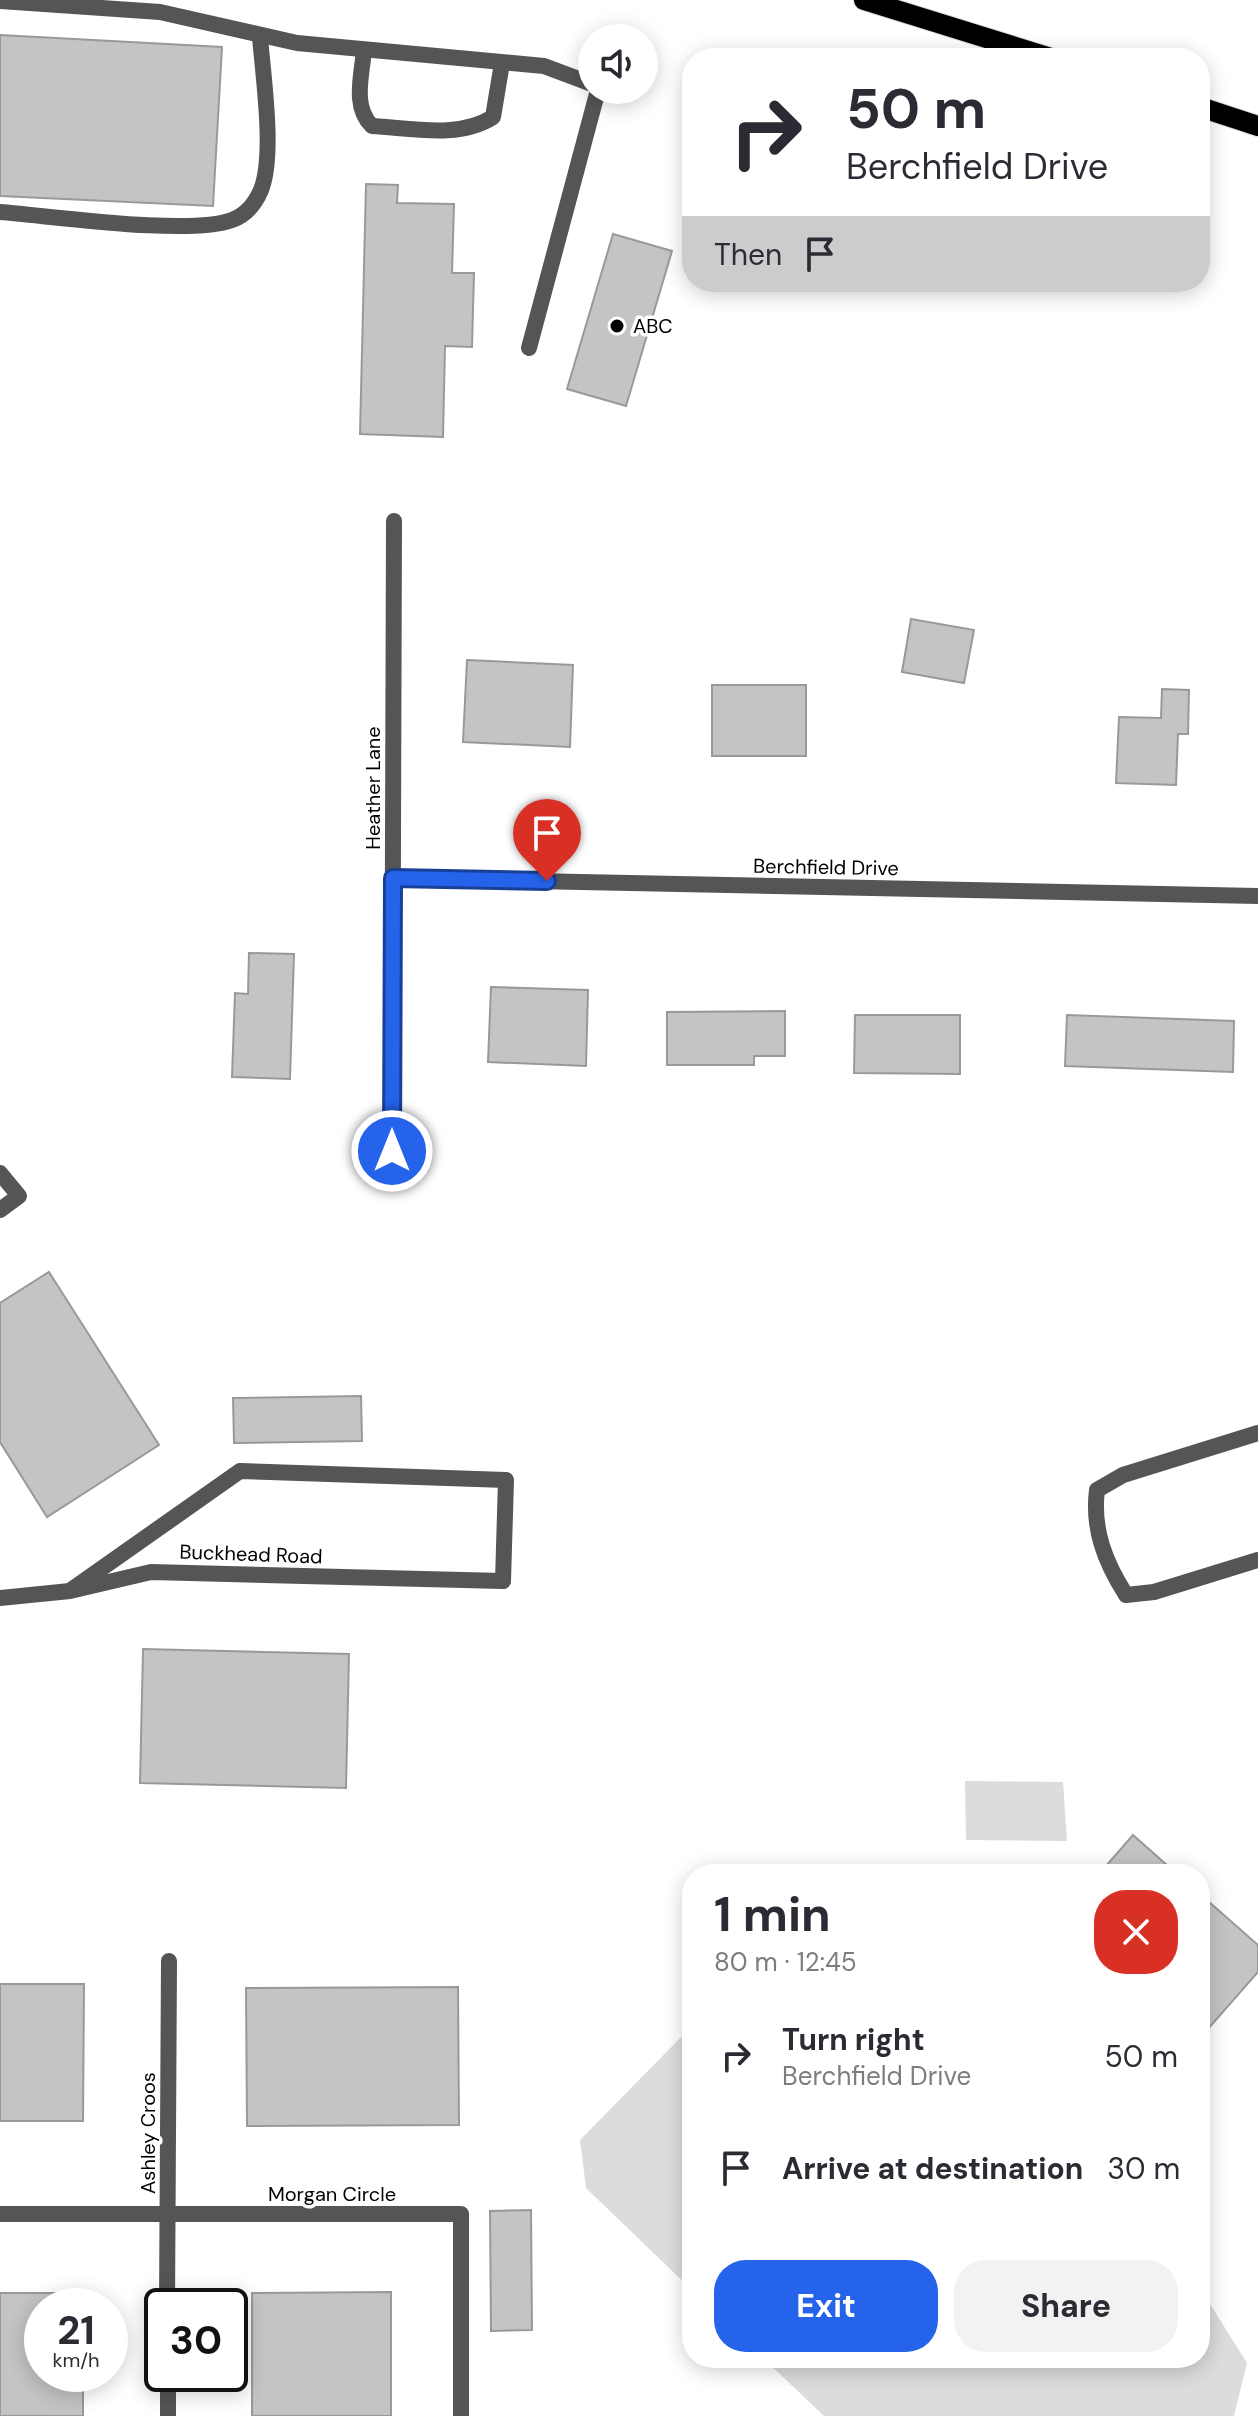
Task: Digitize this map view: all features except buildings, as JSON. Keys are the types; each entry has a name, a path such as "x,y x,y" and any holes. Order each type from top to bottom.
{"main road":[{"path":"864,0 1019,48"},
{"path":"1210,110 1258,126"}],"street":[{"path":"0,1 160,12 260,37 544,66 578,79"},
{"path":"0,212 179,225 216,224 245,214 260,192 266,163 260,37"},
{"path":"364,50 359,101 364,119 372,126 458,130 477,127 493,117 502,63"},
{"path":"529,348 594,104"},
{"name":"Heather Lane","path":"392,1151 394,521"},
{"name":"Berchfield Drive","path":"393,878 1258,896"},
{"path":"0,1173 19,1196 0,1210"},
{"path":"1258,1433 1123,1475 1097,1490 1094,1517 1109,1568 1126,1595 1154,1592 1258,1560"},
{"name":"Buckhead Road","path":"0,1598 70,1591 151,1572 503,1581 506,1480 240,1471 70,1591"},
{"name":"Ashley Croos","path":"167,2288 169,1961"},
{"name":"Morgan Circle","path":"0,2214 461,2214 461,2416"},
{"path":"168,2392 168,2416"}],"shaded area":[{"path":"965,1781 1063,1782 1067,1841 966,1840"},
{"path":"682,2036 682,2280 586,2188 580,2140"},
{"path":"1210,2304 1247,2363 1234,2416 824,2416 774,2368 1210,2368"}],"place":[{"name":"ABC","path":"617,326"}],"route":[{"path":"392,1151 393,878 547,881"}]}
